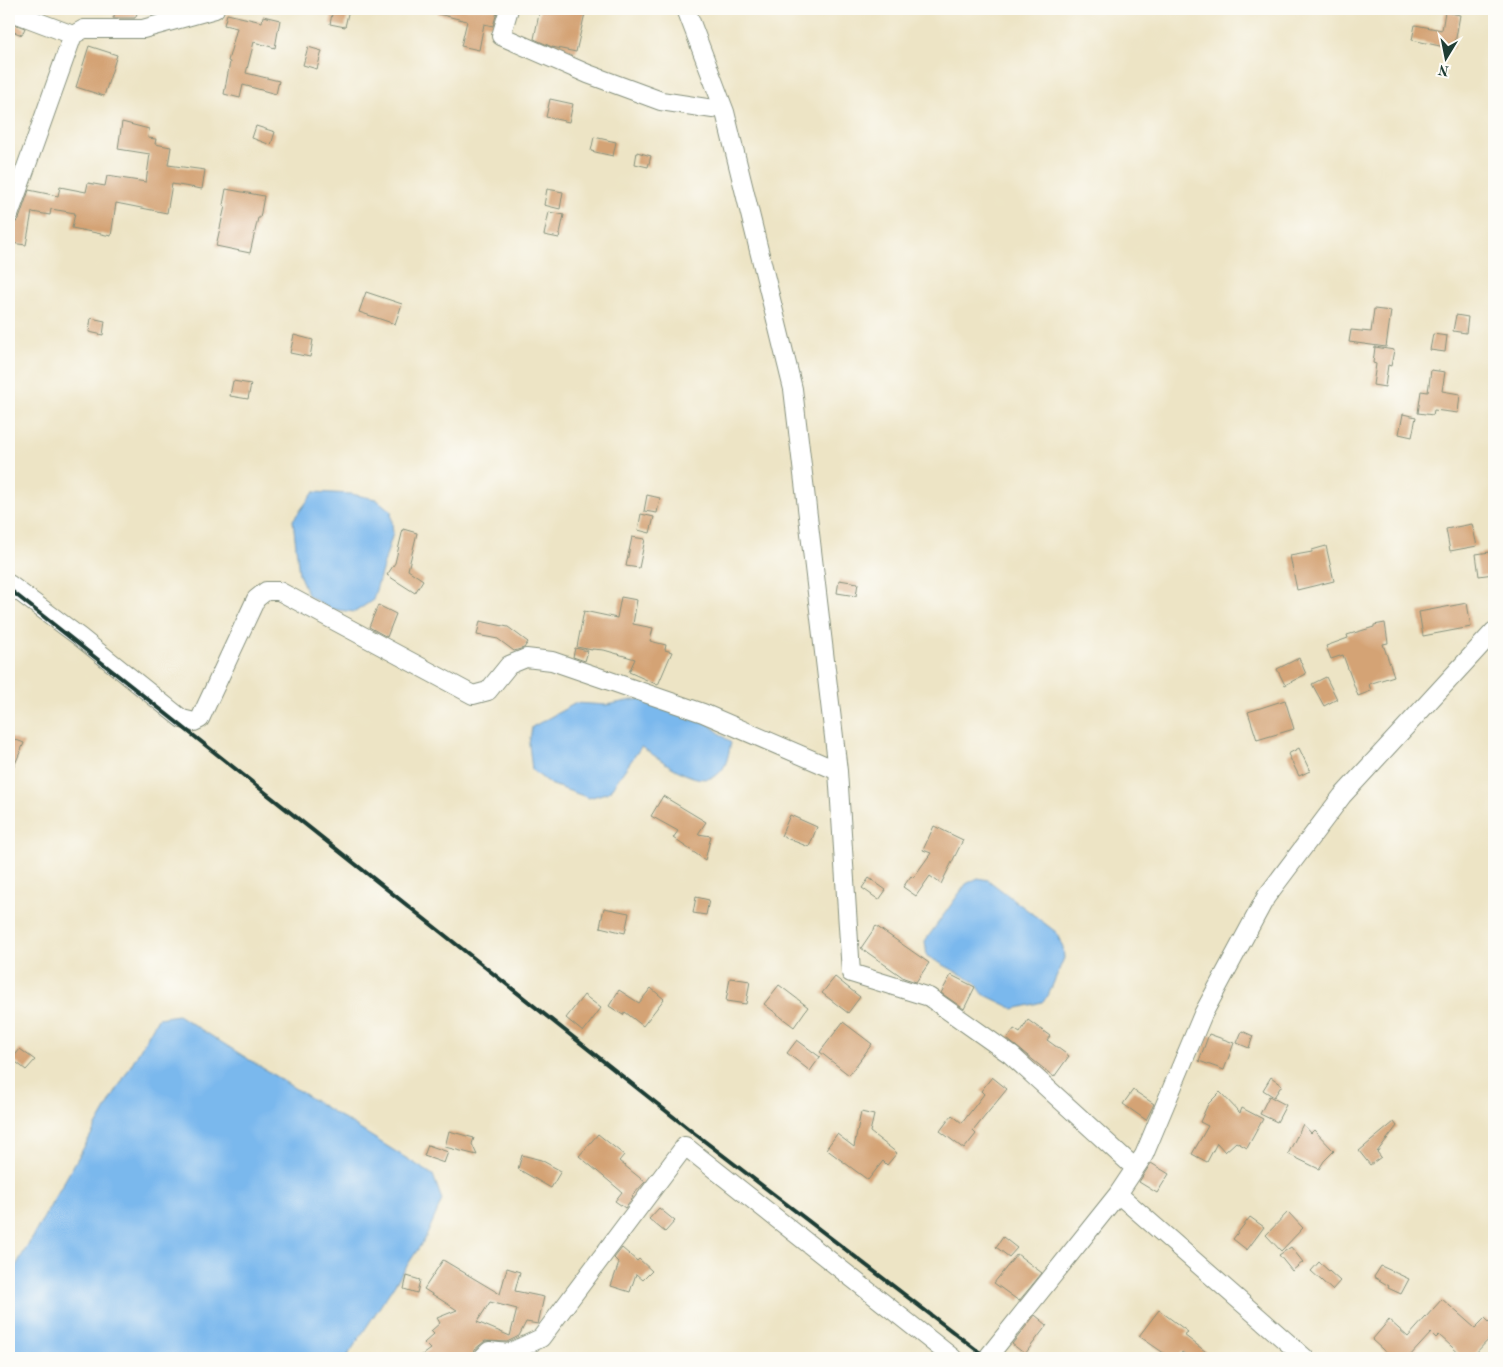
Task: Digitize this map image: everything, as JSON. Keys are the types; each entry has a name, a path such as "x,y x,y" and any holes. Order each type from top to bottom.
{"street":[{"path":"9,11 72,35 84,30 143,29 215,9"},
{"path":"509,9 501,36 588,74 662,101 713,108"},
{"path":"686,9 725,112 793,389 838,771 851,973 929,997 1011,1055 1135,1168"},
{"path":"9,215 72,35"},
{"path":"9,584 81,638 182,719 194,722 200,719 256,599 266,591 279,591 473,695 488,691 509,665 526,658 552,661 703,713 838,771"},
{"path":"987,1358 1118,1194 1144,1156 1203,1014 1266,897 1342,796 1494,631"},
{"path":"482,1358 489,1351 509,1353 540,1338 685,1146 953,1358"},
{"path":"1118,1194 1305,1358"}],"water":[{"path":"314,492 351,494 376,499 391,511 393,533 373,600 355,612 329,609 308,595 299,574 293,520"},
{"path":"654,698 701,717 731,743 725,765 717,775 707,779 684,774 641,747 609,792 589,798 550,784 532,770 529,744 532,727 576,703 606,705"},
{"path":"978,878 988,880 1056,932 1063,947 1064,958 1048,996 1042,1002 1014,1009 983,994 975,982 927,956 925,941 966,884"},
{"path":"178,1015 433,1175 442,1200 426,1237 346,1358 9,1358 9,1278 158,1018"}],"building":[{"path":"117,9 139,9 135,18 113,18"},
{"path":"333,9 349,9 345,27 330,24"},
{"path":"438,9 498,9 493,26 484,24 479,50 461,46 467,21 438,14"},
{"path":"540,9 586,9 576,52 552,47 534,39"},
{"path":"1445,12 1460,15 1454,49 1412,40 1415,25 1442,30"},
{"path":"227,14 262,22 263,16 280,20 275,48 254,42 246,73 279,81 276,94 243,85 240,98 224,94 230,62 228,61 237,28 224,25"},
{"path":"9,22 25,28 22,35 9,30"},
{"path":"89,46 117,55 104,96 76,87"},
{"path":"308,47 322,51 317,69 303,65"},
{"path":"550,99 573,104 569,122 546,117"},
{"path":"122,122 149,129 148,138 156,139 155,144 171,147 168,165 205,170 202,189 172,184 167,213 116,203 111,236 72,228 75,213 51,209 50,215 32,212 26,245 11,243 14,224 19,219 29,190 58,196 60,187 86,192 88,183 105,186 107,176 146,182 150,154 118,149"},
{"path":"256,126 275,132 271,145 252,138"},
{"path":"594,137 616,142 613,156 591,151"},
{"path":"637,152 651,156 648,167 635,164"},
{"path":"226,189 264,196 250,253 216,246 225,206 223,205"},
{"path":"547,189 563,192 560,209 544,205"},
{"path":"549,212 564,215 559,238 544,235"},
{"path":"366,292 402,304 395,324 359,312"},
{"path":"1374,309 1391,311 1386,347 1349,342 1351,330 1371,332"},
{"path":"1456,315 1468,317 1466,333 1453,331"},
{"path":"91,318 105,321 103,335 89,332"},
{"path":"1433,334 1447,336 1445,352 1430,350"},
{"path":"294,335 313,340 310,357 290,353"},
{"path":"1375,347 1394,350 1391,366 1388,365 1385,387 1373,385 1376,364 1373,363"},
{"path":"1431,370 1445,372 1442,391 1460,394 1458,413 1434,410 1433,415 1418,413 1421,391 1428,392"},
{"path":"233,381 251,384 248,399 230,396"},
{"path":"1403,414 1416,417 1412,437 1399,434"},
{"path":"647,495 660,498 657,513 644,511"},
{"path":"641,514 654,517 650,533 638,530"},
{"path":"1472,524 1477,546 1450,551 1446,529"},
{"path":"403,529 417,533 408,570 423,580 415,593 387,575 395,563"},
{"path":"632,537 645,539 639,568 626,566"},
{"path":"1326,546 1334,581 1297,590 1290,556 1312,552 1312,550"},
{"path":"1490,552 1493,574 1479,576 1476,554"},
{"path":"839,580 858,583 856,596 837,593"},
{"path":"621,597 637,600 633,624 653,628 650,641 666,645 665,650 672,652 658,685 629,672 635,659 604,650 577,647 584,611 617,618"},
{"path":"1467,603 1471,627 1423,636 1419,612"},
{"path":"378,605 396,614 387,637 369,627"},
{"path":"480,621 508,627 528,642 524,648 514,651 498,639 477,635"},
{"path":"1385,623 1388,643 1383,644 1394,676 1369,684 1371,691 1358,696 1343,655 1331,659 1326,646 1348,638 1347,635"},
{"path":"575,648 588,651 585,661 573,657"},
{"path":"1299,658 1306,674 1285,685 1277,669"},
{"path":"1326,677 1337,699 1324,706 1312,684"},
{"path":"1285,700 1294,729 1257,740 1248,712"},
{"path":"9,737 24,743 9,778"},
{"path":"1299,748 1310,771 1299,776 1288,754"},
{"path":"663,796 706,822 698,834 711,836 705,860 673,838 678,831 651,816"},
{"path":"790,815 817,827 809,847 781,836"},
{"path":"934,826 963,840 941,884 930,876 916,896 903,887 911,876 913,878 931,853 923,850"},
{"path":"869,878 886,890 879,900 862,888"},
{"path":"696,897 709,900 706,915 693,913"},
{"path":"604,908 629,913 625,933 600,927"},
{"path":"876,926 929,963 916,982 904,978 861,948"},
{"path":"951,975 975,987 964,1009 941,993"},
{"path":"835,977 860,997 848,1013 822,993"},
{"path":"730,978 750,981 746,1004 726,1001"},
{"path":"779,985 808,1007 794,1027 764,1004"},
{"path":"651,988 664,999 643,1026 625,1012 623,1015 609,1006 619,990 639,1003"},
{"path":"584,995 601,1008 583,1032 566,1018"},
{"path":"1028,1020 1050,1036 1047,1040 1069,1056 1054,1077 1007,1039 1014,1029 1020,1033"},
{"path":"843,1022 872,1044 849,1075 820,1052"},
{"path":"1242,1031 1253,1036 1249,1048 1237,1043"},
{"path":"1209,1034 1234,1043 1224,1070 1199,1061"},
{"path":"797,1040 820,1057 810,1071 787,1053"},
{"path":"20,1049 35,1060 26,1070 12,1059"},
{"path":"992,1077 1007,1089 973,1131 976,1134 964,1149 940,1131 952,1115 962,1123 984,1094 981,1091"},
{"path":"1271,1077 1282,1085 1274,1097 1263,1090"},
{"path":"1133,1090 1154,1104 1146,1120 1123,1104"},
{"path":"1220,1092 1240,1113 1242,1108 1263,1119 1247,1148 1236,1142 1225,1152 1217,1143 1207,1162 1192,1154 1208,1126 1200,1122 1208,1104"},
{"path":"1269,1096 1286,1105 1277,1122 1260,1114"},
{"path":"861,1112 874,1115 870,1132 897,1153 887,1165 883,1161 868,1180 826,1149 837,1134 854,1147"},
{"path":"1394,1122 1397,1126 1377,1152 1381,1157 1370,1165 1359,1151"},
{"path":"1303,1124 1311,1133 1314,1130 1334,1151 1319,1169 1288,1154"},
{"path":"449,1131 474,1138 472,1144 477,1155 445,1147"},
{"path":"598,1134 624,1155 619,1161 645,1182 632,1196 625,1208 615,1201 622,1192 579,1156"},
{"path":"428,1145 448,1152 444,1163 424,1156"},
{"path":"522,1155 541,1160 561,1171 551,1188 518,1169"},
{"path":"1151,1163 1169,1174 1157,1193 1139,1182"},
{"path":"659,1208 675,1221 665,1232 649,1219"},
{"path":"1288,1212 1303,1228 1281,1251 1266,1235"},
{"path":"1250,1217 1264,1227 1247,1250 1233,1239"},
{"path":"1003,1237 1017,1248 1009,1257 996,1247"},
{"path":"1291,1247 1303,1262 1292,1271 1279,1255"},
{"path":"622,1248 637,1261 639,1259 652,1271 643,1280 636,1274 630,1292 611,1286 619,1263 614,1258"},
{"path":"1017,1254 1042,1273 1019,1301 994,1283"},
{"path":"443,1260 500,1294 507,1268 520,1272 515,1291 544,1297 538,1324 526,1322 519,1336 507,1342 485,1341 474,1350 472,1358 418,1358 430,1349 424,1343 434,1334 431,1331 440,1323 437,1318 457,1310 424,1289","holes":["490,1302 517,1309 510,1336 477,1322"]},
{"path":"1319,1262 1340,1281 1332,1290 1311,1271"},
{"path":"1381,1266 1409,1279 1401,1294 1388,1288 1389,1286 1374,1277"},
{"path":"407,1276 420,1280 417,1293 404,1289"},
{"path":"1442,1299 1475,1328 1485,1318 1494,1327 1494,1334 1471,1358 1464,1358 1439,1335 1436,1338 1431,1333 1408,1358 1392,1358 1372,1340 1389,1320 1408,1337"},
{"path":"1159,1310 1188,1332 1184,1335 1214,1358 1190,1358 1182,1352 1178,1358 1171,1358 1139,1336"},
{"path":"1035,1315 1047,1325 1025,1354 1012,1344"}],"railway":[{"path":"9,589 690,1130 987,1358"}]}
